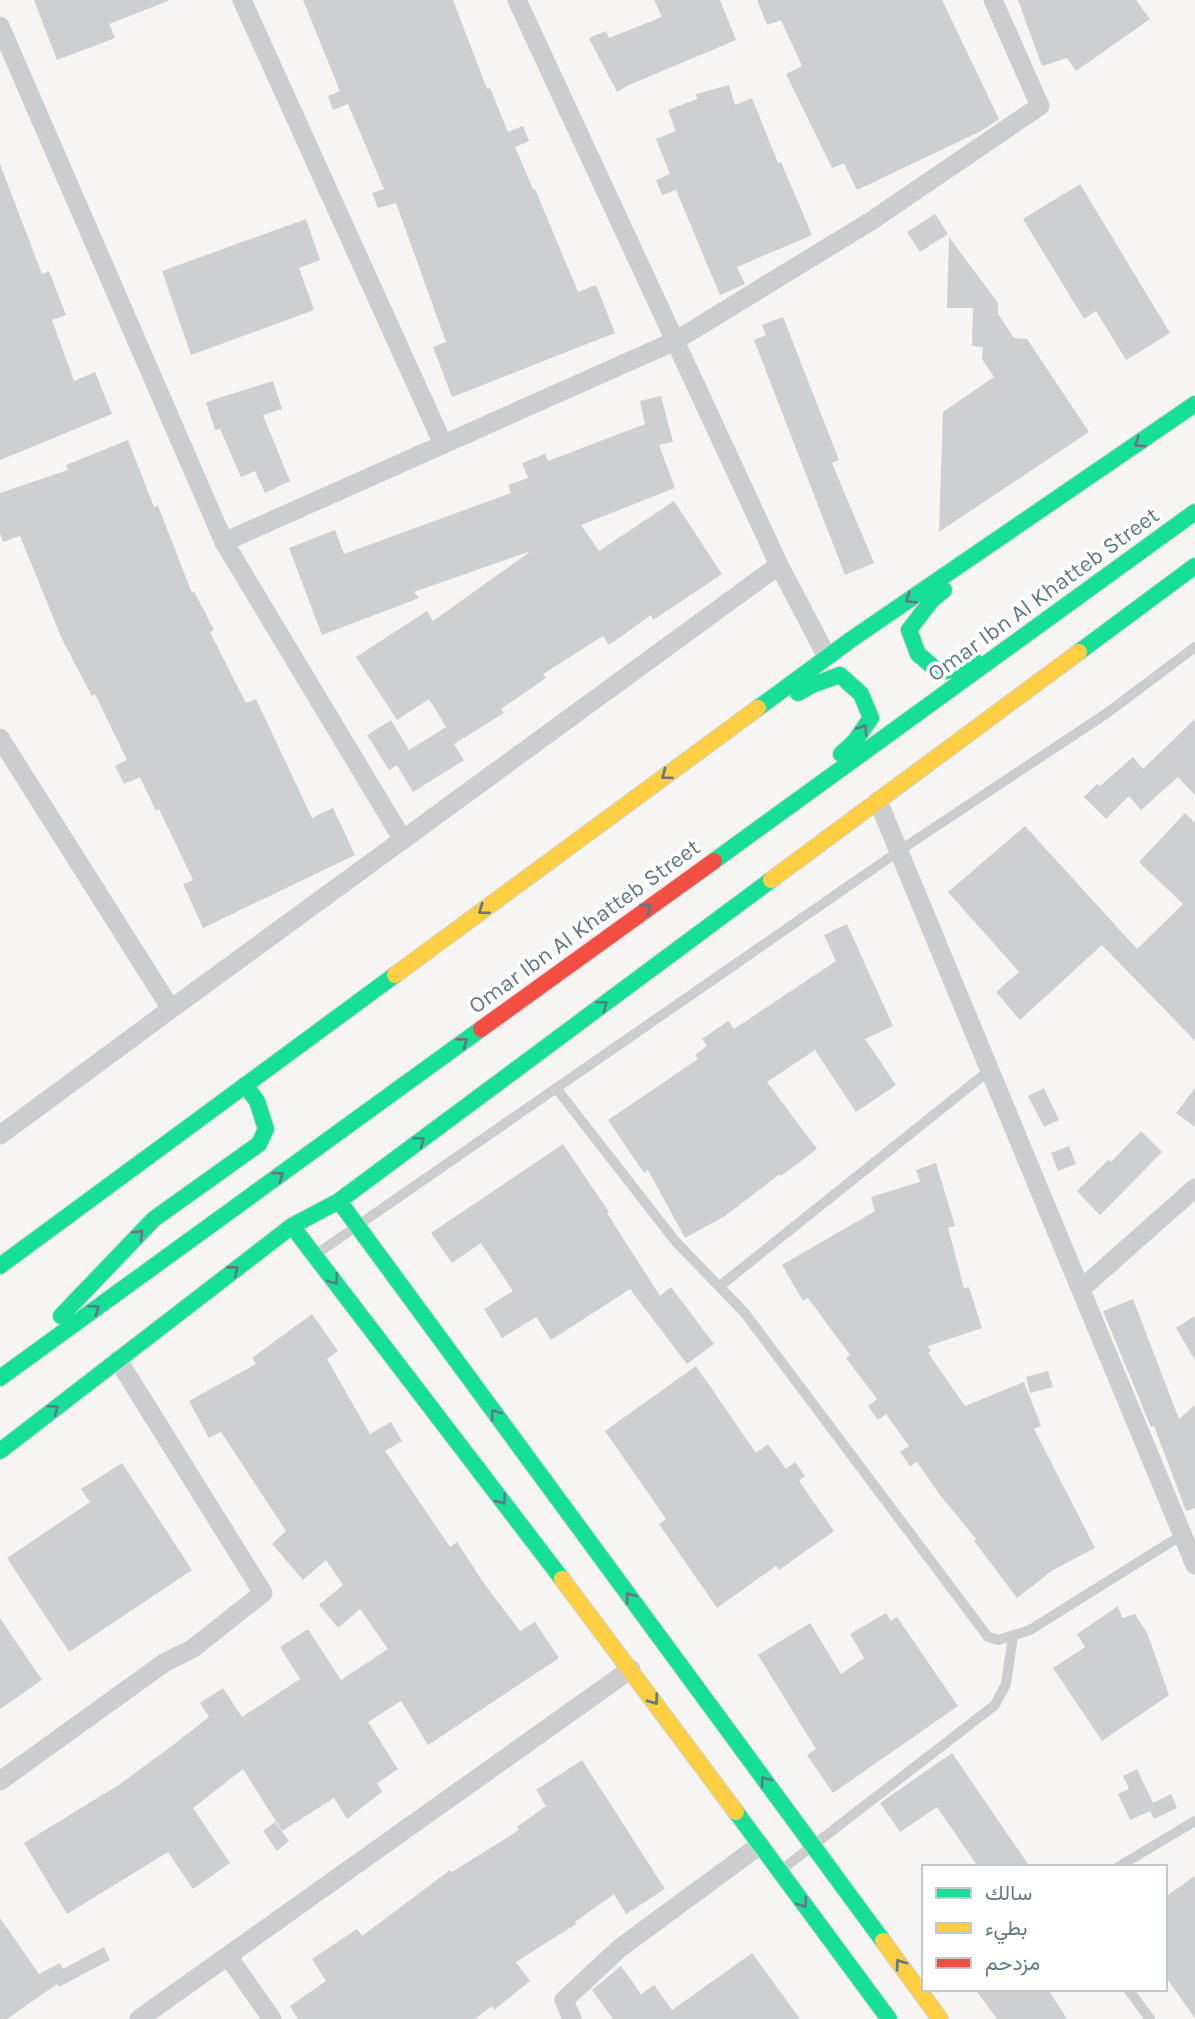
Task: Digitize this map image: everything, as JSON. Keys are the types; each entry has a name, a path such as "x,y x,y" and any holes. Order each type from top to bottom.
{"main road":[{"path":"0,1266 827,657 1195,404"},
{"name":"Omar Ibn Al Khatteb Street","path":"4,1375 1195,512"},
{"path":"1024,521 932,600 909,630 918,654 939,672 967,668 1090,588"},
{"path":"0,1451 292,1226 339,1201 1195,566"},
{"path":"690,758 812,685 840,676 861,694 870,718 855,741 760,827"},
{"path":"4,1375 154,1219 259,1144 266,1129 257,1101 246,1085"},
{"path":"339,1201 813,1846 920,1984"},
{"path":"292,1226 631,1669 889,2019"},
{"path":"924,1991 940,2019"}],"street":[{"path":"242,0 443,444"},
{"path":"517,0 779,565 827,657"},
{"path":"224,542 675,341 871,221 1040,106 993,0"},
{"path":"0,26 224,542 403,840"},
{"path":"0,1135 779,565"},
{"path":"0,738 171,1009"},
{"path":"878,801 1195,1565"},
{"path":"1081,1289 1195,1188"},
{"path":"0,1781 164,1663 192,1649 263,1593 118,1360"},
{"path":"139,2019 631,1669"},
{"path":"572,2019 564,2000 573,1991 620,1948 760,1845"},
{"path":"228,1956 272,2019"}],"lane":[{"path":"315,1255 899,851 1107,713 1195,647"},
{"path":"719,1286 990,1070"},
{"path":"556,1088 676,1242 744,1312 988,1637 998,1640 1030,1630 1182,1535"},
{"path":"780,1871 995,1705 1006,1684 1013,1636"},
{"path":"1121,1865 1195,1821"},
{"path":"1129,1991 1150,2019"}],"building":[{"path":"34,0 168,1 109,24 115,38 57,60"},
{"path":"303,0 453,0 487,89 490,88 508,132 523,126 529,141 515,147 578,292 596,285 615,333 452,397 433,347 446,342 396,203 378,208 372,193 384,189 348,104 333,110 328,96 340,91"},
{"path":"654,0 720,0 736,40 617,92 589,38 606,31 609,38 662,17"},
{"path":"757,0 942,0 999,119 981,131 857,190 844,163 832,168 786,74 802,66 781,20 767,25"},
{"path":"1018,0 1136,0 1150,19 1076,71 1067,58 1042,66"},
{"path":"729,85 735,105 752,98 778,163 781,162 812,235 737,267 745,284 720,295 676,190 662,195 656,180 670,174 656,139 676,131 668,110 697,99 696,94"},
{"path":"0,164 42,274 49,271 66,315 52,320 74,381 95,372 112,414 0,460"},
{"path":"1080,184 1170,333 1126,360 1096,311 1084,319 1023,219"},
{"path":"935,214 948,234 920,252 907,232"},
{"path":"306,219 320,260 299,268 314,310 191,355 162,271"},
{"path":"949,237 998,303 998,314 1014,338 1027,339 1089,432 939,532 943,412 994,377 982,359 983,347 972,346 973,308 947,308"},
{"path":"783,317 839,460 832,463 874,563 845,575 754,340 766,335 762,325"},
{"path":"273,381 282,409 263,415 290,481 265,493 255,471 241,477 220,429 215,430 206,402"},
{"path":"661,396 673,442 659,445 675,488 581,525 599,551 674,501 722,574 653,620 651,615 609,645 603,636 543,674 546,678 501,709 504,713 454,744 464,760 413,792 397,765 389,770 367,735 391,720 409,750 446,727 429,699 397,720 356,657 427,611 433,621 531,551 414,592 419,598 322,635 289,548 335,530 344,554 511,493 508,485 528,478 522,463 545,454 548,461 645,424 640,401"},
{"path":"128,440 154,507 158,506 192,593 194,591 214,630 210,632 246,703 256,699 312,818 333,808 355,855 203,928 183,884 193,880 159,809 156,811 140,777 124,784 115,766 127,760 95,694 92,696 62,639 20,536 3,542 0,533 0,493 68,470 66,465"},
{"path":"1195,719 1195,795 1178,777 1141,810 1129,796 1106,819 1084,797 1133,757 1143,769"},
{"path":"1185,813 1195,823 1195,1041 1102,945 1020,1020 996,992 1019,972 948,892 1025,826 1137,949 1183,904 1139,862"},
{"path":"847,924 893,1026 865,1039 896,1085 856,1112 815,1050 767,1082 817,1149 725,1216 685,1238 648,1170 644,1173 608,1120 698,1059 695,1055 707,1046 702,1039 728,1021 734,1029 836,961 824,935"},
{"path":"1044,1088 1059,1120 1044,1127 1028,1096"},
{"path":"1195,1088 1195,1127 1176,1113"},
{"path":"1141,1131 1162,1152 1100,1215 1077,1191"},
{"path":"563,1144 609,1212 607,1213 660,1296 671,1287 714,1344 687,1364 630,1289 551,1340 536,1317 502,1338 484,1309 513,1291 481,1243 452,1263 431,1233"},
{"path":"1069,1146 1076,1164 1058,1171 1051,1153"},
{"path":"936,1163 955,1226 948,1228 964,1288 969,1287 982,1328 928,1346 931,1351 928,1353 965,1406 1024,1382 1041,1426 1034,1429 1095,1548 1053,1570 1017,1598 917,1462 910,1466 900,1452 909,1446 886,1414 878,1420 868,1406 877,1399 846,1358 850,1355 808,1298 803,1301 782,1265 875,1211 871,1197 920,1182 916,1170"},
{"path":"1133,1299 1179,1419 1195,1405 1195,1508 1186,1511 1154,1426 1151,1427 1103,1311"},
{"path":"312,1314 338,1351 327,1359 370,1434 391,1422 402,1441 385,1451 450,1547 457,1542 520,1631 535,1622 559,1658 428,1745 401,1701 368,1722 398,1769 377,1783 382,1792 347,1819 334,1798 282,1831 243,1769 193,1808 230,1863 193,1889 168,1852 67,1914 24,1843 120,1784 209,1717 200,1703 223,1688 242,1717 300,1679 280,1647 308,1629 341,1680 388,1649 360,1609 338,1628 319,1605 343,1585 326,1560 303,1580 272,1544 286,1531 221,1432 209,1438 189,1401 256,1364 252,1358"},
{"path":"1195,1316 1195,1360 1176,1328"},
{"path":"696,1366 756,1453 768,1444 786,1469 795,1462 805,1476 799,1481 834,1531 779,1570 776,1566 717,1608 659,1524 666,1519 605,1431"},
{"path":"1048,1371 1053,1387 1030,1393 1026,1377"},
{"path":"122,1463 192,1570 69,1652 7,1558 90,1502 81,1489"},
{"path":"1118,1606 1122,1618 1135,1614 1148,1635 1169,1695 1102,1741 1053,1668 1085,1647 1077,1634"},
{"path":"886,1613 891,1621 897,1617 958,1706 833,1793 807,1755 816,1749 758,1655 810,1623 841,1674 864,1658 850,1634"},
{"path":"0,1618 42,1680 0,1709"},
{"path":"952,1753 1029,1865 977,1865 937,1807 900,1832 880,1803"},
{"path":"582,1760 665,1889 626,1914 614,1894 575,1922 576,1924 516,1962 530,1981 494,2010 492,2006 475,2019 298,2019 290,2006 326,1981 312,1959 357,1929 362,1936 450,1870 452,1872 519,1830 517,1827 546,1806 536,1790"},
{"path":"1137,1769 1153,1803 1171,1794 1177,1808 1154,1819 1150,1811 1130,1820 1118,1794 1129,1789 1123,1776"},
{"path":"275,1822 289,1841 277,1851 263,1831"},
{"path":"1195,1876 1195,2018 1167,1979 1167,1896"},
{"path":"0,1918 39,1974 60,1963 63,1969 104,1947 110,1960 59,1987 57,1984 7,2019 0,2019"},
{"path":"752,1953 800,2019 613,2019 592,1990 621,1966 641,1994 654,1985 672,2010"},
{"path":"976,1991 1049,1991 1067,2019 997,2019"}],"traffic: fast":[{"path":"758,708 852,639 1195,404"},
{"path":"714,861 1195,512"},
{"path":"1079,652 1195,566"},
{"path":"944,590 932,600 909,630 918,654 939,672 967,668 976,662"},
{"path":"798,693 840,675 861,694 871,718 855,741 841,754"},
{"path":"0,1451 292,1226 339,1201 771,880"},
{"path":"0,1266 395,975"},
{"path":"0,1378 481,1029"},
{"path":"61,1316 154,1219 259,1144 266,1129 257,1101 245,1085"},
{"path":"339,1201 883,1941"},
{"path":"292,1226 562,1579"},
{"path":"736,1812 889,2019"}],"traffic: slow":[{"path":"771,880 1079,652"},
{"path":"395,975 758,708"},
{"path":"562,1579 736,1812"},
{"path":"883,1941 940,2019"}],"traffic: jam":[{"path":"481,1029 714,861"}]}
